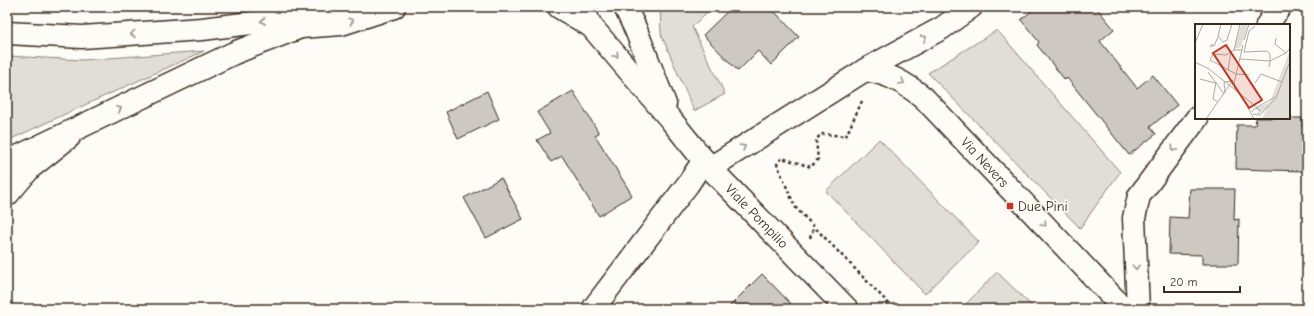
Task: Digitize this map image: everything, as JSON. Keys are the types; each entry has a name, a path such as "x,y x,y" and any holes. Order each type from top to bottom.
{"street":[{"path":"7,162 234,53 298,28 343,7"},
{"path":"7,33 82,37 202,29 277,20 343,7"},
{"path":"298,28 341,24 394,7"},
{"name":"Viale Pompilio","path":"559,7 586,16 707,164 847,309"},
{"name":"Viale Pompilio","path":"625,7 636,30 671,120"},
{"name":"Viale Pompilio","path":"636,30 638,7"},
{"path":"593,309 688,184 707,164 942,28 971,7"},
{"path":"1267,24 1280,7"},
{"name":"Via Nevers","path":"870,70 885,74 901,81 923,96 1124,309"},
{"path":"1138,309 1134,218 1136,205 1139,196 1196,119"},
{"path":"7,195 30,168 84,126"}],"path":[{"path":"870,70 846,136 821,134 816,140 818,159 811,167 782,158 777,164 795,208 894,309"}],"shaded area":[{"path":"660,7 712,7 692,27 725,94 694,111 661,34"},
{"path":"997,30 1120,172 1080,228 928,73"},
{"path":"204,51 7,141 7,56 82,60"},
{"path":"879,139 979,242 925,294 826,191"},
{"path":"997,272 1035,309 961,309"}],"building":[{"path":"732,7 770,7 799,37 771,65 758,51 738,71 703,35"},
{"path":"1036,7 1096,7 1114,29 1100,41 1137,88 1153,75 1177,105 1150,127 1156,134 1129,155 1067,78 1065,80 1037,45 1039,42 1021,20"},
{"path":"487,91 499,119 458,139 446,112"},
{"path":"573,91 599,133 595,135 632,195 599,216 562,156 551,162 537,140 550,133 537,112"},
{"path":"1302,118 1302,127 1306,127 1304,171 1236,169 1237,125 1255,125 1256,119"},
{"path":"501,178 523,219 486,238 464,198"},
{"path":"1190,189 1235,189 1234,220 1239,219 1238,264 1202,264 1202,255 1169,254 1170,217 1188,218"},
{"path":"762,274 796,309 727,309"}],"place":[{"name":"Due Pini","path":"1010,206"}]}
